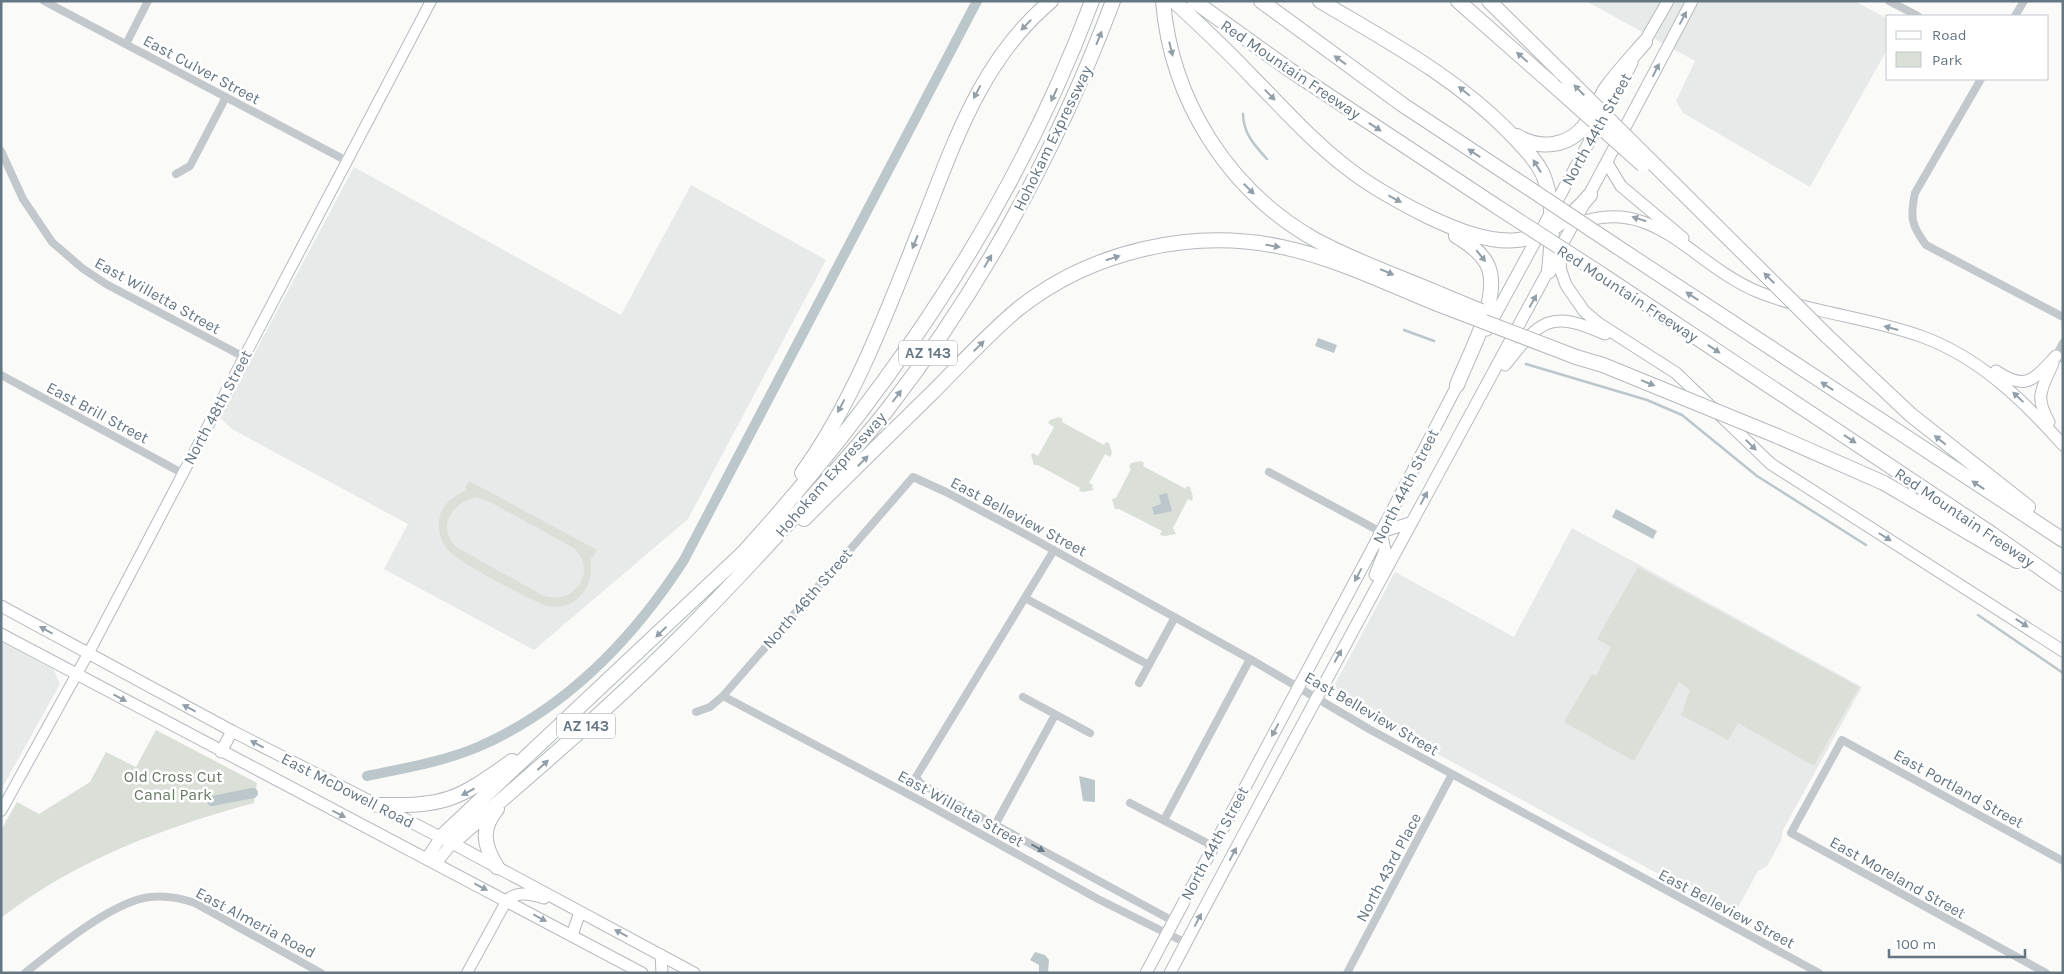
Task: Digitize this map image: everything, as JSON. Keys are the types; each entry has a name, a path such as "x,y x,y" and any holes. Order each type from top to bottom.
{"highway":[{"path":"696,598 788,492 806,467 835,418 885,316 970,105 986,76 1004,51 1023,28 1051,1"},
{"name":"Hohokam Expressway","path":"446,840 551,733 744,552 788,503 870,400 930,318 982,234 1030,146 1068,64 1092,1"},
{"name":"Hohokam Expressway","path":"446,840 506,798 665,652 844,462 886,411 935,343 979,276 1025,196 1070,105 1113,1"},
{"path":"1163,1 1170,49 1186,96 1211,142 1241,181 1277,215 1314,239 1438,298 1576,357 1602,365 1777,436 1877,480 1944,517 1986,544 2063,584"},
{"path":"1174,1 1331,156 1370,184 1413,208 1468,234 1487,240 1505,241 1551,232 1573,214 1590,196"},
{"name":"Red Mountain Freeway","path":"1194,1 1290,70 1601,274 1992,534 2063,584"},
{"name":"Red Mountain Freeway","path":"1261,1 1403,105 2063,540"},
{"path":"1320,1 1437,71 1464,91 1524,147 1540,170 1548,192 1551,232 1549,272"},
{"path":"1458,1 1658,178 1726,235"},
{"path":"1489,1 1828,337 1933,434 2063,533"},
{"path":"1500,124 1521,138 1538,144 1552,144 1570,138 1585,125 1606,88 1645,42"},
{"path":"1413,208 1476,250 1487,264 1491,276 1492,293 1488,307 1457,385"},
{"path":"665,652 714,611 799,523 1007,319 1040,294 1081,270 1121,255 1163,245 1209,241 1248,242 1282,247 1310,255 1438,298"},
{"path":"377,805 427,805 458,797 482,784 551,733"},
{"path":"497,867 487,850 485,835 491,816 506,798"}],"main road":[{"name":"North 44th Street","path":"1550,212 1668,1"},
{"name":"North 44th Street","path":"1170,973 1354,626 1590,196 1692,1"},
{"path":"1607,164 1621,186 1724,274 1750,288 1779,299 1906,332 1937,342 1975,356 2009,379 2018,382 2027,382 2034,378 2059,357"},
{"path":"1564,186 1551,232 1559,252 1561,271 1566,285 1578,305 1598,323 1650,354 1689,384 1758,453 1784,473 2063,651"},
{"name":"North 44th Street","path":"1146,973 1524,261 1551,232 1605,216 1637,218 1659,228 1724,274"},
{"path":"1485,390 1533,330 1554,321 1577,322 1650,354"},
{"path":"1937,342 2011,391 2063,445"},
{"path":"2059,357 2042,387 2039,399 2041,408 2063,445"},
{"path":"1354,626 1385,550 1381,532 1410,523"},
{"name":"East McDowell Road","path":"1,606 232,731 446,840 694,973"},
{"name":"East McDowell Road","path":"1,634 221,752 432,860 642,973"},
{"path":"221,752 232,731"},
{"name":"Hohokam Expressway","path":"432,860 446,840"},
{"path":"507,900 516,895 529,894 564,904"},
{"path":"572,935 580,912"},
{"path":"661,955 662,973"}],"street":[{"name":"East Culver Street","path":"44,1 347,161"},
{"path":"126,44 148,1"},
{"name":"North 48th Street","path":"1,811 88,654 431,1"},
{"path":"1890,1 1916,15"},
{"path":"2017,15 2024,1"},
{"path":"1980,80 1916,193 1911,213 1915,231 1926,245 2063,317"},
{"path":"176,174 190,166 226,97"},
{"name":"East Willetta Street","path":"1,151 23,199 52,242 82,268 106,284 244,357"},
{"path":"2059,357 2063,343"},
{"name":"East Brill Street","path":"1,375 182,473"},
{"path":"1269,472 1381,532"},
{"name":"East Belleview Street","path":"913,477 946,492 1054,550 1250,659 1315,699 1818,973"},
{"name":"North 46th Street","path":"696,712 710,707 723,696 913,477"},
{"path":"1054,550 1004,633 1000,635 916,776 920,783 1173,921"},
{"path":"1025,598 1149,665"},
{"path":"1138,683 1175,617"},
{"path":"1164,820 1250,659"},
{"name":"East Willetta Street","path":"723,696 923,802 1098,899 1186,943"},
{"path":"1023,697 1090,733"},
{"path":"995,825 1055,715"},
{"name":"East Portland Street","path":"1790,834 1842,740 2063,860"},
{"name":"North 43rd Place","path":"1347,973 1452,774"},
{"path":"1130,803 1213,846"},
{"name":"East Moreland Street","path":"1790,834 2046,973"},
{"name":"East Almeria Road","path":"25,973 70,937 127,903 150,897 178,897 196,903 321,973"},
{"path":"467,973 507,900"}],"shaded area":[{"path":"1586,1 1854,1 1886,18 1886,52 1810,187 1683,113 1676,101 1695,61"},
{"path":"354,167 621,315 691,185 826,260 688,519 534,650 384,569 408,524 232,429 220,418"},
{"path":"1318,338 1337,345 1334,353 1315,346"},
{"path":"1167,493 1172,511 1154,515 1152,507 1161,504 1159,495"},
{"path":"1616,509 1657,531 1653,539 1612,517"},
{"path":"1572,528 1862,687 1783,830 1781,841 1767,866 1758,871 1734,915 1338,700 1334,686 1395,572 1514,637"},
{"path":"1,641 54,670 60,684 1,790"},
{"path":"1079,776 1095,780 1095,802 1083,801"},
{"path":"1035,952 1045,955 1049,960 1048,973 1039,973 1039,965 1030,960"}],"green space":[{"path":"1059,417 1063,419 1062,422 1104,445 1106,442 1109,443 1112,453 1110,457 1105,454 1089,483 1093,485 1092,488 1094,490 1079,491 1080,488 1038,465 1034,465 1031,455 1033,453 1038,456 1054,427 1048,423 1050,420"},
{"path":"1141,461 1144,463 1143,466 1186,489 1187,486 1190,487 1193,497 1192,501 1188,499 1173,528 1176,534 1160,535 1162,531 1119,509 1115,509 1112,499 1116,498 1131,469 1129,467 1131,463"},
{"path":"469,481 597,550 593,557 590,557 590,578 587,587 581,595 566,605 555,607 544,605 481,572 450,552 442,541 439,524 440,515 445,505 457,495 467,490 465,488","holes":["477,497 490,502 574,548 581,557 584,567 579,585 564,596 542,595 456,547 447,531 447,523 454,509 460,504"]},
{"path":"1638,567 1859,687 1814,766 1738,723 1728,740 1681,715 1690,690 1679,682 1634,761 1564,722 1592,674 1596,676 1611,647 1597,639"},
{"name":"Old Cross Cut Canal Park","path":"156,730 257,783 254,803 187,823 90,862 29,897 1,918 1,830 17,802 39,814 90,782 106,752 136,767"}],"waterway":[{"path":"367,776 451,757 478,747 510,731 540,713 568,692 594,669 643,617 684,560 977,1"},
{"path":"1243,114 1247,133 1267,159"},
{"path":"1404,330 1434,341"},
{"path":"1526,364 1647,400 1682,415 1757,476 1866,545"},
{"path":"1978,615 2063,673"},
{"path":"212,801 253,793"}]}
